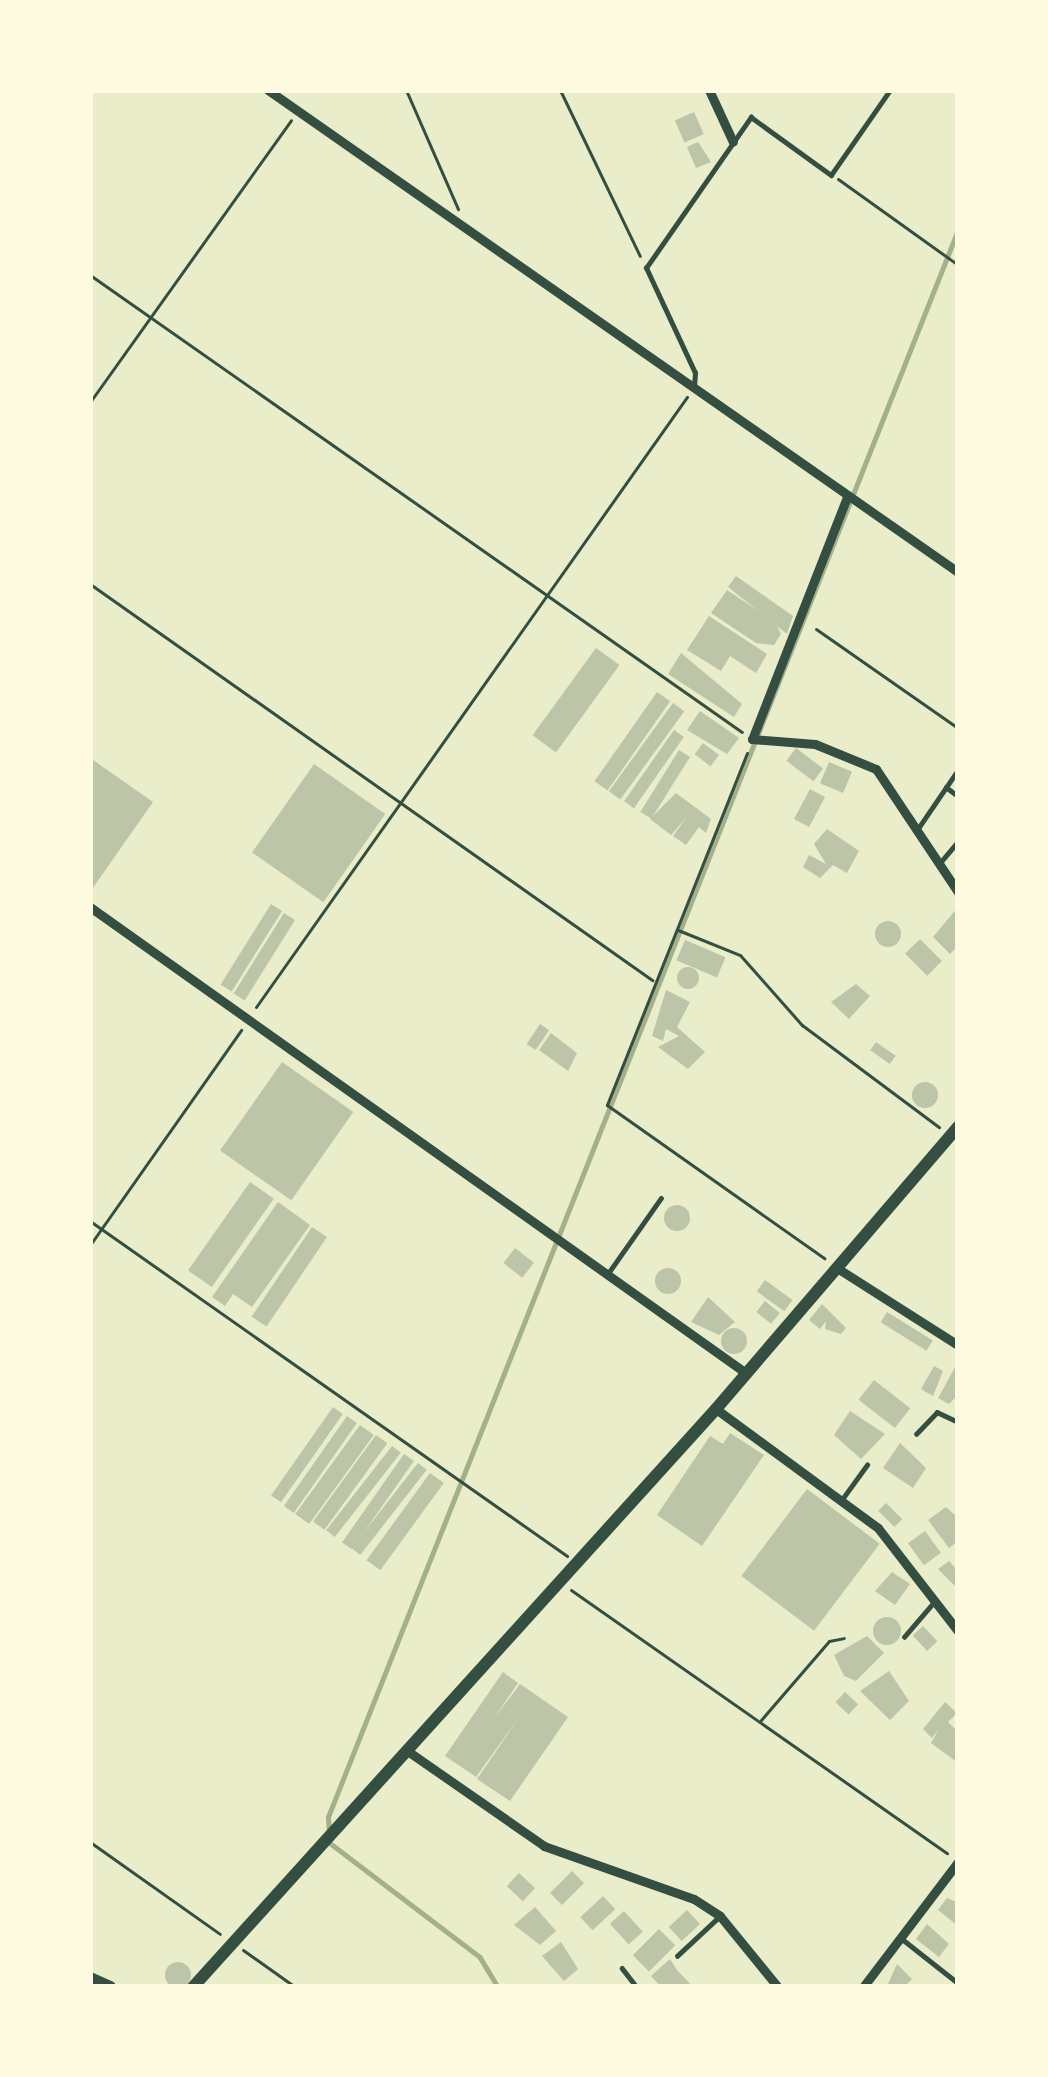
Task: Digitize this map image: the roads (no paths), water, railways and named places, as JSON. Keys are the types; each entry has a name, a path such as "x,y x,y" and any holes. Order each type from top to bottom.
{"street":[{"path":"268,90 958,572"},
{"path":"709,90 733,142"},
{"path":"847,497 752,739 815,744 877,770 958,892"},
{"path":"90,907 746,1373"},
{"path":"193,1987 716,1409 954,1131"},
{"path":"837,1268 958,1345"},
{"path":"716,1409 843,1498 895,1546 958,1631"},
{"path":"409,1752 544,1846 694,1899 720,1916 778,1987"},
{"path":"863,1987 958,1861"},
{"path":"90,1978 110,1987"}],"lane":[{"path":"694,388 695,373 646,268 751,117 831,175 890,90"},
{"path":"916,830 958,770"},
{"path":"946,787 958,796"},
{"path":"939,864 958,841"},
{"path":"608,1273 661,1198"},
{"path":"916,1435 937,1412 958,1422"},
{"path":"843,1498 867,1465"},
{"path":"904,1637 934,1602"},
{"path":"677,1956 720,1916"},
{"path":"899,1937 958,1983"},
{"path":"622,1968 638,1987"},
{"path":"871,1976 881,1987"}],"waterway":[{"path":"329,1832 328,1817 958,230"},
{"path":"330,1843 480,1957 498,1987"}]}
